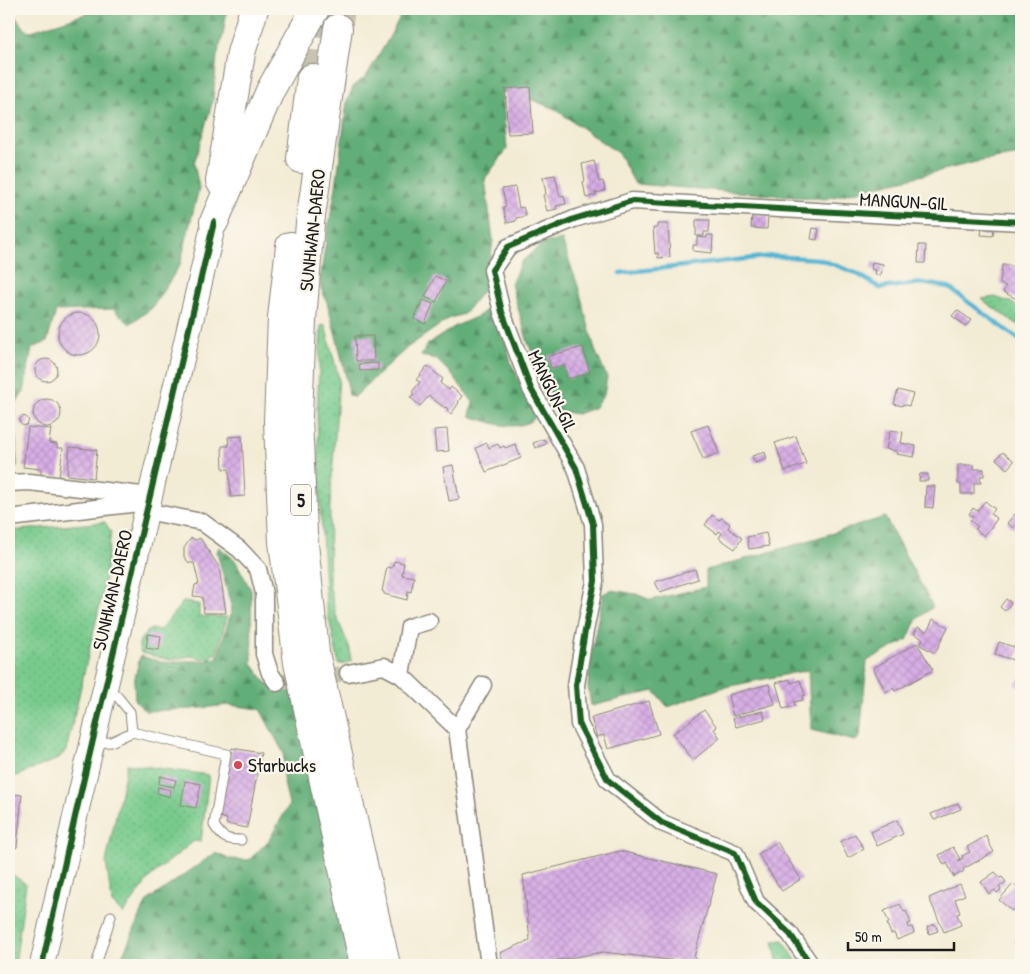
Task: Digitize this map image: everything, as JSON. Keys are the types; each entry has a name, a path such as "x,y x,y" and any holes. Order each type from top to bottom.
{"highway":[{"path":"214,222 241,53 254,9"},
{"path":"214,222 270,91 315,9"},
{"name":"SUNHWAN-DAERO","path":"338,28 310,224 302,320 298,417 303,533 315,653 386,965"},
{"name":"SUNHWAN-DAERO","path":"311,78 282,318 278,422 283,542 298,663 364,965"}],"street":[{"name":"MANGUN-GIL","path":"811,965 790,934 756,902 735,853 662,823 608,780 580,724 576,685 595,581 593,524 576,468 531,389 502,312 492,270 508,247 574,219 632,200 1021,222"},
{"name":"SUNHWAN-DAERO","path":"42,965 105,686 214,222"},
{"path":"9,483 29,482 148,503 202,522 239,549 258,569 264,593 264,654 270,673 278,683"},
{"path":"9,518 148,503"},
{"path":"401,675 409,626 430,621"},
{"path":"348,673 384,666 401,675 458,729"},
{"path":"483,684 458,729 488,965"}],"lane":[{"path":"105,686 117,696 130,712 132,732"},
{"path":"92,743 111,742 132,732 226,754 214,825 221,836 233,840 241,840"},
{"path":"96,965 111,916"}],"green space":[{"path":"9,9 28,32 101,9 227,9 217,56 213,100 194,163 199,188 180,265 152,308 130,324 113,309 56,311 47,342 32,348 24,392 14,406 17,466 9,470"},
{"path":"404,9 1021,9 1021,155 976,162 825,199 635,184 619,154 555,109 513,92 502,92 507,149 485,179 493,240 487,285 464,314 450,318 408,347 354,398 349,395 340,351 320,280 336,187 347,101 354,85 366,77"},
{"path":"562,240 578,286 595,350 607,377 604,395 594,408 577,414 558,411 528,343 511,284 521,262 543,243"},
{"path":"995,297 1010,302 1021,309 1021,327 981,299"},
{"path":"492,305 500,319 511,363 536,416 522,425 504,425 470,416 473,402 452,375 436,359 421,356 428,344 454,327 480,315"},
{"path":"325,325 339,379 330,506 329,583 336,615 350,649 351,661 344,664 339,664 326,606 317,412 321,326"},
{"path":"885,517 933,607 917,619 907,640 867,661 860,737 855,741 811,730 808,670 721,688 668,707 654,691 591,706 588,686 592,649 603,594 611,590 636,594 651,600 706,587 706,570"},
{"path":"105,522 111,532 103,591 66,751 58,759 9,778 9,531"},
{"path":"219,547 235,560 251,590 252,664 267,684 294,691 353,965 118,965 147,901 215,853 229,859 249,860 269,840 289,805 283,778 284,754 260,709 229,705 145,711 135,701 134,682 140,656 166,663 204,661 217,658 232,610 217,552"},
{"path":"183,602 199,604 199,616 227,617 217,652 212,657 203,659 190,656 170,660 141,653 139,642 143,636 151,629 160,630"},
{"path":"127,764 209,775 201,842 194,841 151,876 123,914 112,903 106,862"},
{"path":"13,875 26,884 15,965 9,965 9,877"},
{"path":"783,940 799,965 778,965 773,941"}],"building":[{"path":"530,87 533,133 508,134 505,89"},
{"path":"594,161 599,182 603,181 605,191 595,193 596,195 586,198 582,164"},
{"path":"555,175 560,196 564,195 566,204 556,206 557,209 547,211 543,195 546,194 543,177"},
{"path":"515,187 519,208 523,207 526,216 516,218 516,221 507,223 503,207 506,206 502,189"},
{"path":"752,214 768,216 767,229 751,228"},
{"path":"696,220 710,220 709,232 704,232 704,236 696,236"},
{"path":"657,224 668,224 670,257 658,258 658,253 655,254 653,228 657,228"},
{"path":"813,228 819,229 817,240 811,239"},
{"path":"982,228 994,228 993,236 981,235"},
{"path":"707,235 713,235 712,253 693,251 693,245 697,245 697,237 707,238"},
{"path":"919,245 926,245 925,263 918,263"},
{"path":"872,262 883,264 881,275 875,275 876,270 871,269"},
{"path":"1002,265 1009,265 1021,270 1021,301 1003,292 1006,286 1000,284"},
{"path":"435,276 446,281 436,302 425,297"},
{"path":"423,300 433,304 425,324 414,319"},
{"path":"957,310 971,320 966,326 952,316"},
{"path":"83,313 91,316 97,322 100,334 97,346 91,352 75,355 67,352 61,346 58,330 61,322 67,316"},
{"path":"355,336 373,336 374,361 356,361"},
{"path":"583,347 590,373 567,379 564,365 551,368 548,356"},
{"path":"46,359 54,362 57,370 54,378 46,381 38,378 35,370 38,362"},
{"path":"378,363 378,370 360,371 359,364"},
{"path":"427,366 443,379 440,383 449,390 451,387 462,396 451,414 447,411 446,407 429,396 420,406 410,397 414,394 412,392 420,382 416,380"},
{"path":"898,390 913,394 909,406 894,404"},
{"path":"47,399 57,403 61,413 57,423 47,427 37,423 33,413 37,403"},
{"path":"24,417 28,421 24,425 20,421"},
{"path":"708,425 719,453 703,459 691,431"},
{"path":"28,427 51,429 49,443 57,444 57,448 63,448 59,477 41,475 41,469 23,467"},
{"path":"447,429 449,451 436,452 434,430"},
{"path":"890,430 903,432 901,443 916,446 914,457 896,454 897,451 886,449"},
{"path":"242,436 245,496 231,497 229,469 223,469 222,446 229,446 228,437"},
{"path":"796,436 806,464 785,471 775,443"},
{"path":"544,439 546,444 535,448 533,443"},
{"path":"487,443 489,448 498,444 500,448 504,446 505,448 515,444 521,458 486,472 476,448"},
{"path":"70,447 97,450 94,478 67,475"},
{"path":"765,452 767,459 755,463 752,456"},
{"path":"1003,452 1014,461 1007,469 996,459"},
{"path":"453,465 459,499 449,501 443,467"},
{"path":"958,465 974,465 974,469 984,469 984,476 980,476 981,483 974,483 974,494 961,494 961,484 958,484"},
{"path":"920,474 928,474 928,481 919,481"},
{"path":"926,486 935,486 933,508 925,507"},
{"path":"985,501 995,509 991,514 997,519 984,536 975,529 978,527 970,520 973,517 969,514 973,508 977,511"},
{"path":"1015,514 1021,518 1013,528 1007,523"},
{"path":"712,515 719,520 722,518 730,524 728,528 742,538 735,549 719,538 722,533 719,531 717,534 705,525"},
{"path":"766,533 769,546 749,549 747,537"},
{"path":"191,538 196,540 200,538 219,567 226,613 204,613 202,597 193,596 195,585 199,584 194,563 189,563 184,557 184,548"},
{"path":"394,561 404,563 402,575 414,577 411,592 408,591 407,600 384,594 382,591 387,567 392,568"},
{"path":"695,569 698,579 660,592 655,582"},
{"path":"1006,599 1011,603 1005,611 1000,607"},
{"path":"933,619 948,627 935,653 920,645 923,639 914,634 918,627 927,632"},
{"path":"148,634 161,636 159,650 146,648"},
{"path":"999,642 1020,649 1016,661 995,654"},
{"path":"917,643 933,670 895,691 893,688 886,692 873,668"},
{"path":"1021,676 1021,689 1015,685"},
{"path":"790,679 791,683 800,680 805,695 802,696 803,700 794,702 795,706 783,709 776,683"},
{"path":"769,684 775,704 733,716 728,695"},
{"path":"649,701 659,734 608,749 604,735 597,737 591,718"},
{"path":"704,710 717,727 714,729 720,738 693,760 673,734"},
{"path":"763,711 765,719 736,727 733,718"},
{"path":"232,748 261,753 247,828 226,824 227,819 220,817"},
{"path":"160,776 176,780 174,787 159,784"},
{"path":"185,781 201,784 196,808 181,805"},
{"path":"158,787 171,790 170,797 157,793"},
{"path":"12,794 22,795 17,847 9,853 9,801"},
{"path":"958,803 961,809 934,820 931,814"},
{"path":"897,820 903,834 877,846 871,832"},
{"path":"855,834 864,849 848,858 840,842"},
{"path":"986,836 994,852 963,869 964,871 954,877 947,863 944,865 939,855 953,847 960,859 958,861 963,858 962,856 970,852 967,847"},
{"path":"777,842 801,879 782,891 758,854"},
{"path":"620,851 717,874 694,957 700,965 680,965 678,961 603,952 531,965 505,965 500,953 530,940 523,875"},
{"path":"995,872 1006,882 999,887 1001,890 997,893 995,890 989,894 981,882"},
{"path":"960,884 965,895 955,899 960,913 957,914 961,925 944,932 929,898"},
{"path":"1013,884 1021,890 1019,893 1021,896 1020,912 1014,908 1012,911 999,900"},
{"path":"900,904 904,912 906,911 911,923 908,924 909,928 912,927 914,933 897,940 894,933 891,934 884,911"},
{"path":"935,924 938,931 929,934 927,927"},
{"path":"1021,935 1021,949 1014,941"}],"waterway":[{"path":"620,273 773,256 819,259 856,273 880,288 922,283 948,287 1021,341"}],"tunnel":[{"path":"311,78 320,9"},
{"path":"338,28 341,9"},
{"path":"277,683 348,673"}],"cycle path":[{"path":"811,965 790,934 756,902 735,853 662,823 608,780 579,724 576,685 595,581 593,524 576,468 531,389 502,312 492,270 508,247 574,219 632,201 1021,222"},
{"path":"42,965 214,222"}],"place":[{"name":"Starbucks","path":"238,765"}]}
